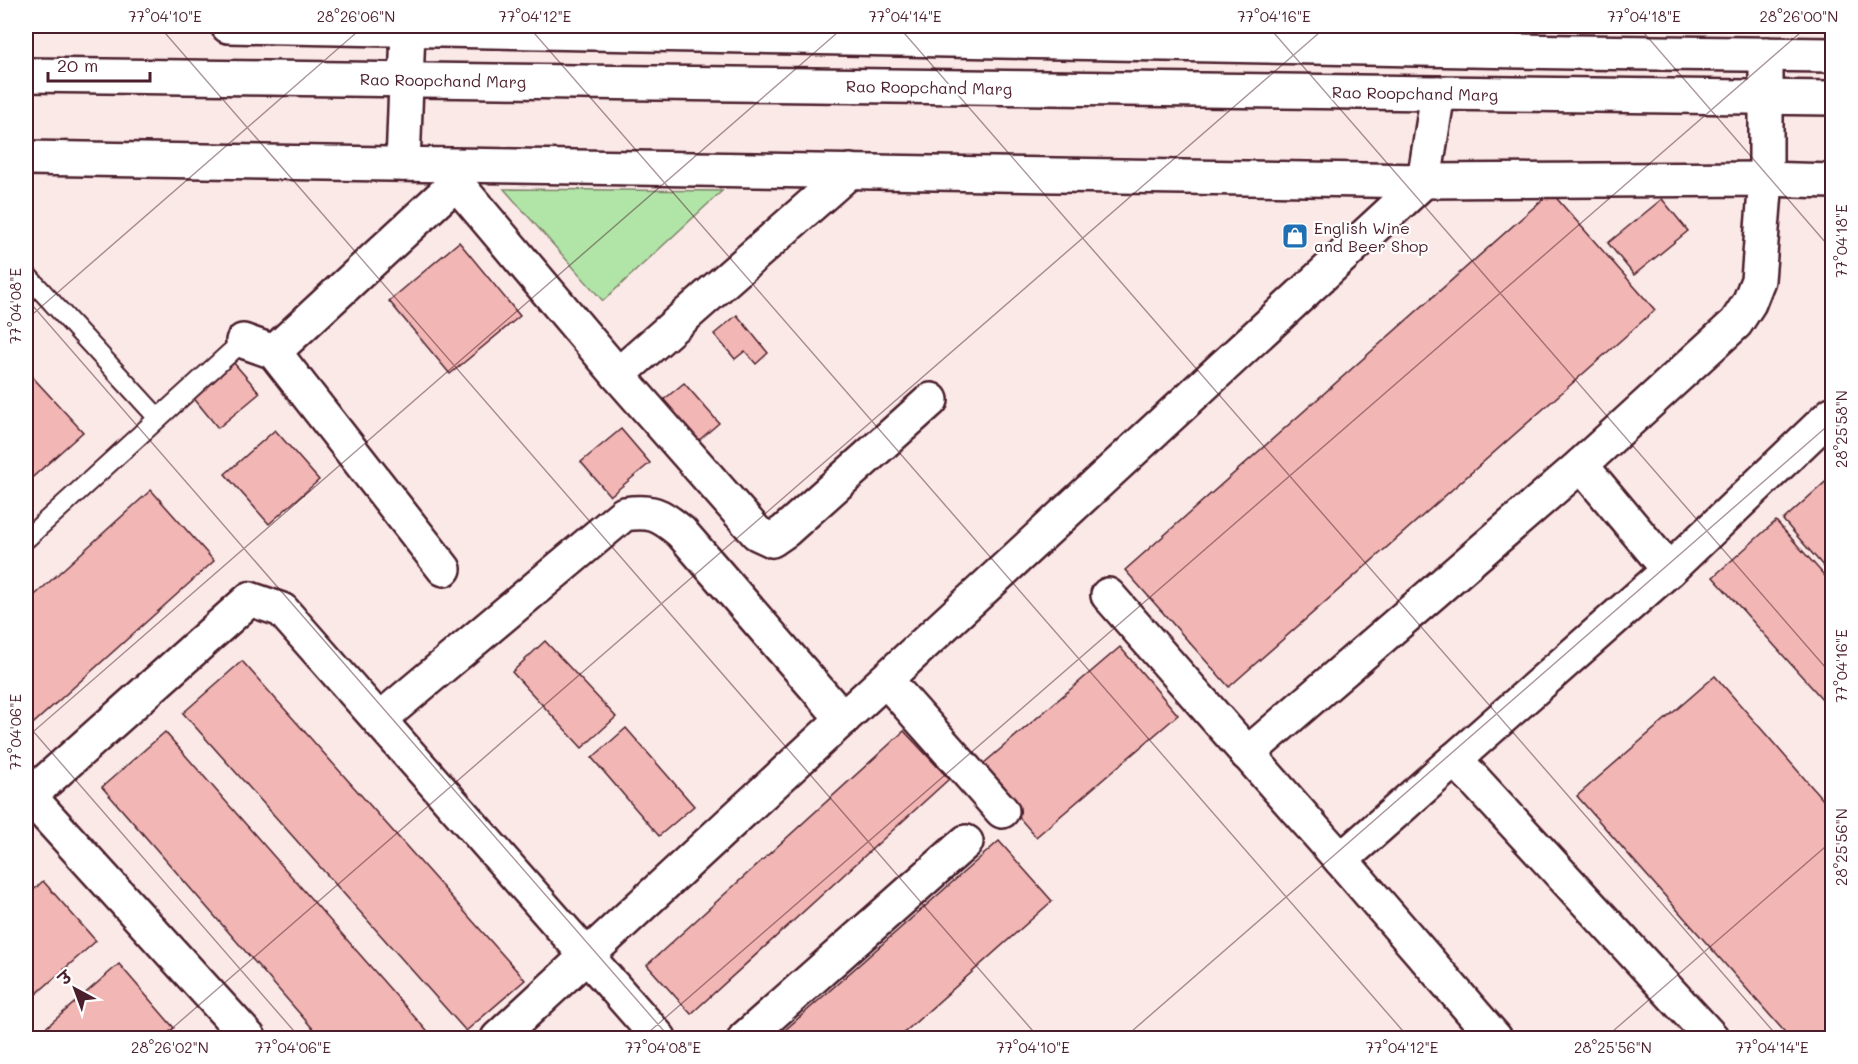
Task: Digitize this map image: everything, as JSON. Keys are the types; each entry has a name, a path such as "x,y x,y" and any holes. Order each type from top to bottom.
{"street":[{"path":"228,26 408,30 1004,33 1572,52 1833,55"},
{"path":"402,164 408,30"},
{"path":"1247,754 1581,465 1736,323 1749,303 1758,280 1766,178 1766,54"},
{"name":"Rao Roopchand Marg","path":"26,75 1833,98"},
{"path":"498,1038 1425,180 1438,93"},
{"path":"26,158 402,164 448,175 850,171 1425,180 1766,178 1833,182"},
{"path":"618,375 850,171"},
{"path":"274,352 448,175"},
{"path":"448,175 618,375 757,533 772,540 785,531 931,400"},
{"path":"243,341 274,352 444,569"},
{"path":"1341,860 1668,570 1833,414"},
{"path":"1581,465 1668,570"},
{"path":"379,720 624,514 643,512 663,517 681,532 843,719"},
{"path":"1108,595 1495,1038"},
{"path":"246,1037 27,797 250,599 282,610 659,1038"},
{"path":"886,680 1002,811"},
{"path":"1455,759 1712,1038"},
{"path":"745,1038 966,842"}],"lane":[{"path":"26,274 158,418"},
{"path":"26,539 243,341"}],"green space":[{"path":"504,189 722,191 603,301"}],"building":[{"path":"1551,192 1655,310 1229,687 1125,570"},
{"path":"1662,199 1688,231 1634,275 1608,243"},
{"path":"459,242 520,316 450,374 389,301"},
{"path":"737,315 768,353 756,364 745,351 735,359 714,334"},
{"path":"233,362 260,393 218,428 192,396"},
{"path":"26,370 83,432 26,483"},
{"path":"684,383 719,423 697,442 662,401"},
{"path":"621,429 650,463 610,496 581,462"},
{"path":"275,430 319,480 269,524 225,474"},
{"path":"1832,476 1832,576 1783,520"},
{"path":"151,490 214,561 26,730 26,603"},
{"path":"1776,521 1832,584 1832,710 1713,577"},
{"path":"545,641 616,717 582,748 512,672"},
{"path":"1120,647 1178,715 1036,837 977,769"},
{"path":"242,661 525,980 466,1031 183,713"},
{"path":"1715,676 1832,810 1832,1038 1790,1038 1577,796"},
{"path":"626,728 694,806 659,836 592,758"},
{"path":"904,731 949,779 691,1014 647,965"},
{"path":"165,732 433,1038 321,1038 102,787"},
{"path":"999,841 1052,901 898,1038 776,1038"},
{"path":"43,881 96,941 26,1003 26,897"},
{"path":"119,964 174,1028 162,1038 34,1038"}],"place":[{"name":"English Wine and Beer Shop","path":"1295,236"}]}
